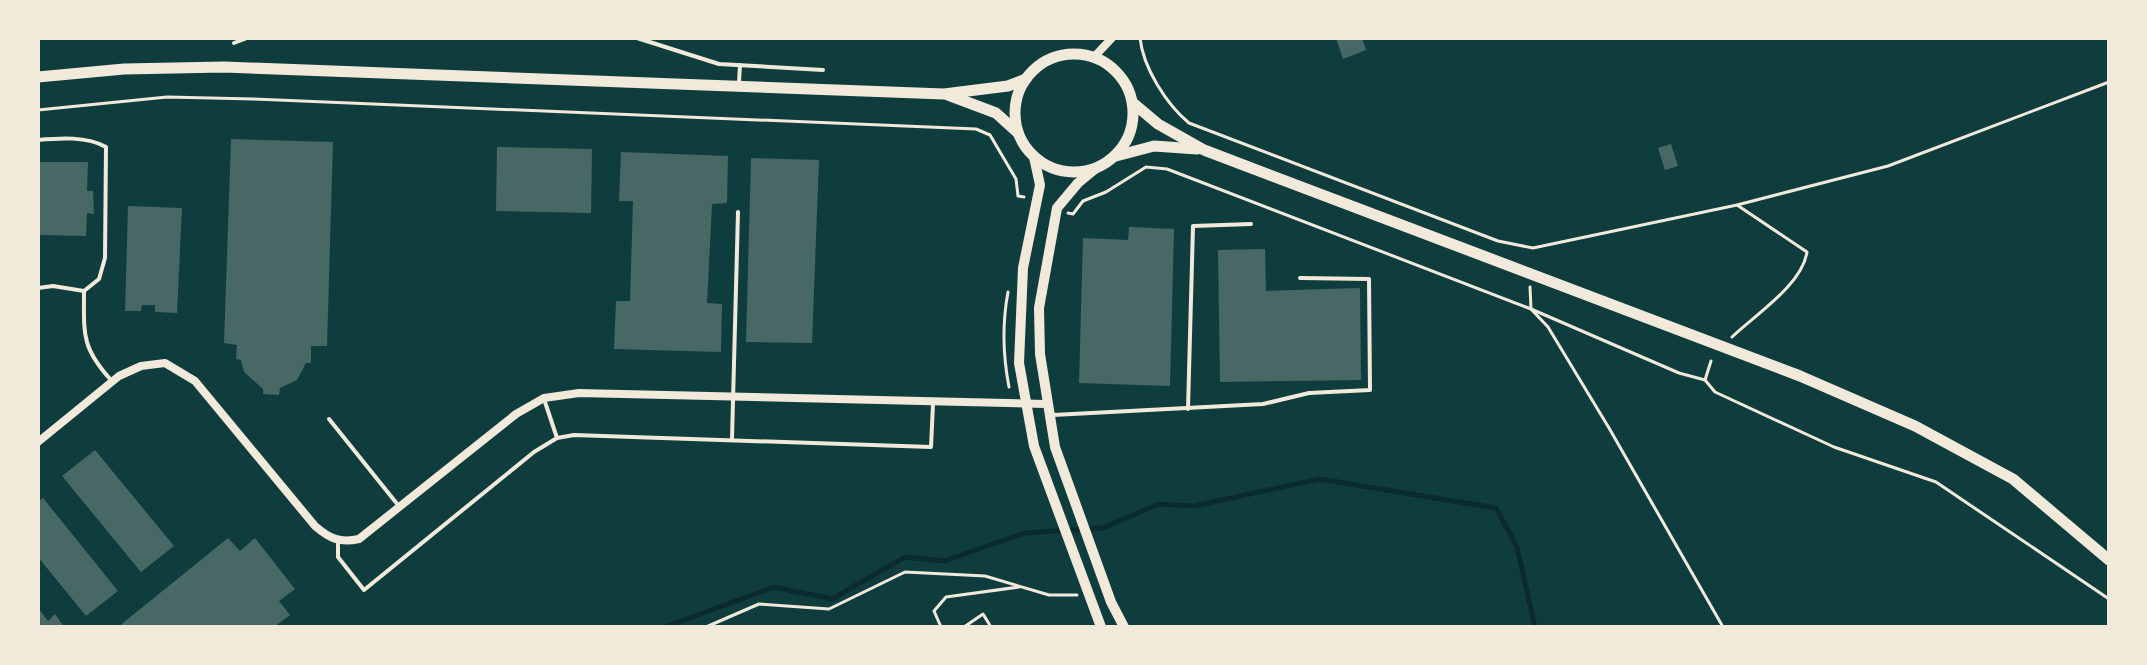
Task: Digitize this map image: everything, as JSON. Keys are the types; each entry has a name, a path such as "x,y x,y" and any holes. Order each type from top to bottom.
{"main road":[{"path":"1018,133 1015,114 1018,96 1026,79 1039,65 1056,57 1075,54 1094,57 1119,75 1133,103 1158,124 1204,150 1529,276 1800,376 1915,426 2013,479 2109,560"},
{"path":"38,77 124,69 224,67 944,94 1008,86 1026,79"},
{"path":"944,94 996,113 1018,133 1034,157 1063,171 1095,169 1115,156 1127,141 1133,123 1133,103"},
{"path":"1115,156 1154,146 1204,150"}],"street":[{"path":"1094,57 1112,38"},
{"path":"1034,157 1040,185 1023,268 1018,318 1019,363 1034,446 1101,627"},
{"path":"1095,169 1057,208 1039,308 1046,410 1089,542 1124,627"},
{"path":"38,442 112,382 141,366 165,363 195,381 315,526 338,541 359,539 516,414 544,398 579,393 1026,406 1046,410"}],"lane":[{"path":"234,43 247,38"},
{"path":"637,38 719,64 823,70"},
{"path":"739,86 740,65"},
{"path":"38,140 63,138 97,142 106,147 105,258 99,279 84,291 53,286 38,288"},
{"path":"732,439 738,212"},
{"path":"1188,409 1193,226 1251,224"},
{"path":"1046,410 1188,409 1263,404 1309,393 1370,390 1369,279 1300,278"},
{"path":"84,291 84,342 91,359 112,382"},
{"path":"544,398 557,438"},
{"path":"338,541 338,557 364,590 534,452 557,438 574,435 931,447 933,404"},
{"path":"329,419 400,507"}],"path":[{"path":"1140,38 1155,78 1177,113 1189,123 1498,241 1533,248 1737,205 1888,166 2109,82"},
{"path":"38,110 167,97 976,129 990,135 1016,179 1018,196 1029,199"},
{"path":"1067,213 1073,214 1083,201 1106,192 1146,167 1167,169 1531,309 1679,373 1705,380 1715,392 1834,447 1936,482 2109,599"},
{"path":"1731,338 1795,278 1805,265 1807,252 1737,205"},
{"path":"1529,276 1531,309 1548,327 1594,403 1723,627"},
{"path":"1705,380 1711,361"},
{"path":"706,627 759,604 829,609 905,572 985,576 1049,595 1087,595"},
{"path":"941,627 934,611 946,597 1022,587"},
{"path":"964,627 983,614 991,627"}],"building":[{"path":"1336,38 1362,38 1366,50 1343,59"},
{"path":"231,139 333,142 327,346 311,346 311,363 306,363 297,380 280,388 279,395 263,394 263,389 244,372 241,360 236,359 237,345 224,343"},
{"path":"1671,144 1678,166 1665,170 1658,148"},
{"path":"497,147 592,149 591,213 496,211"},
{"path":"621,152 728,156 727,203 712,204 707,303 722,304 721,352 614,349 616,301 630,301 633,201 619,201"},
{"path":"751,158 819,160 812,343 746,342"},
{"path":"38,162 88,162 87,191 93,191 94,214 87,213 86,236 38,235"},
{"path":"128,206 182,208 177,313 155,312 155,305 142,305 141,311 125,311"},
{"path":"1129,227 1174,229 1170,386 1079,383 1083,238 1128,240"},
{"path":"1265,249 1266,291 1360,288 1361,380 1220,382 1218,250"},
{"path":"95,450 174,546 141,572 62,476"},
{"path":"43,498 118,591 86,616 38,557 38,502"},
{"path":"228,538 240,551 255,538 295,589 279,601 290,615 274,627 118,627"},
{"path":"38,608 48,621 55,614 64,627 38,627"}],"waterway":[{"path":"665,627 774,587 832,599 905,557 944,561 1025,533 1103,528 1159,504 1194,506 1320,479 1496,508 1517,547 1535,627"}]}
